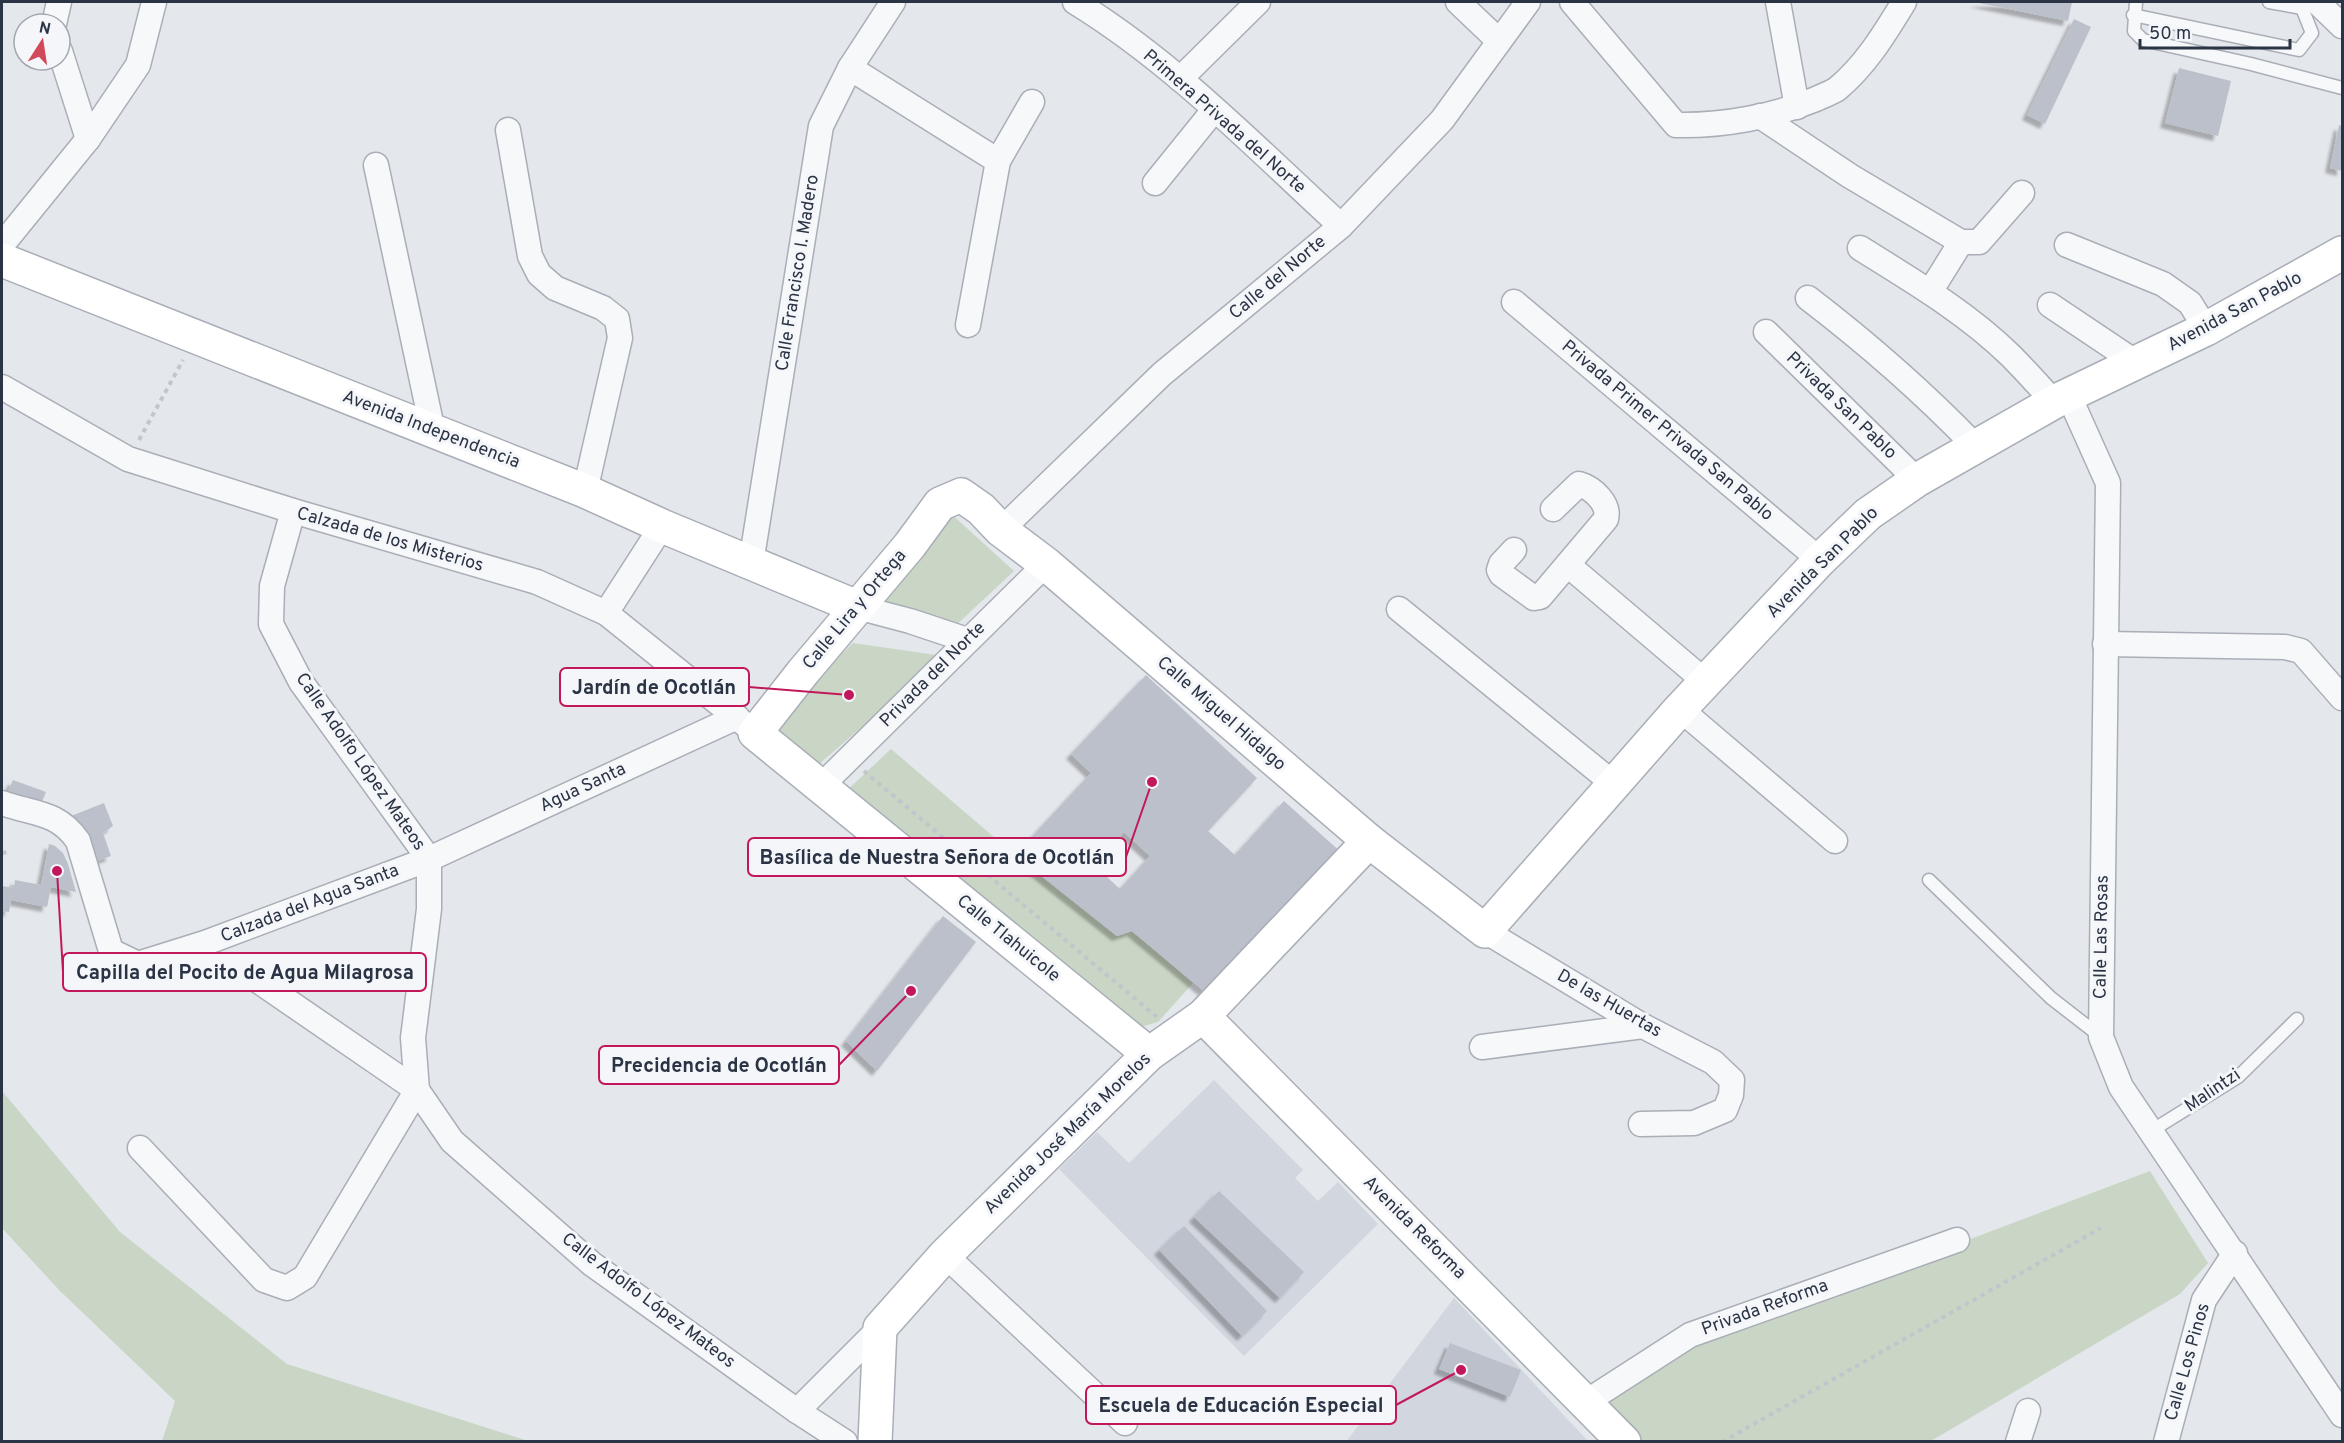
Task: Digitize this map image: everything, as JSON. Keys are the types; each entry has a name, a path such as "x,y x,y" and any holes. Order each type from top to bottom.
{"street":[{"path":"2,245 88,139 138,65 154,2"},
{"name":"Calle Francisco I. Madero","path":"751,562 821,126 850,68 893,2"},
{"name":"Primera Privada del Norte","path":"1074,2 1098,16 1180,79 1341,226"},
{"path":"1180,79 1258,2"},
{"path":"1458,2 1499,41"},
{"name":"Calle del Norte","path":"1001,530 1162,374 1341,226 1442,120 1528,2"},
{"path":"1572,2 1676,125 1696,126 1760,116 1797,107 1835,90 1878,46 1904,2"},
{"path":"1778,2 1797,107"},
{"path":"2317,2 2343,26"},
{"path":"850,68 998,161"},
{"path":"67,72 88,139"},
{"path":"968,325 998,161 1032,102"},
{"path":"1155,183 1214,110"},
{"path":"1760,116 1850,176 1961,242 1979,242 2022,193"},
{"path":"508,130 530,256 539,274 555,288 603,308 617,319 620,338 585,491"},
{"path":"376,165 433,432"},
{"path":"1930,292 1961,242"},
{"path":"2067,245 2163,284 2190,303 2206,329"},
{"name":"Calle Las Rosas","path":"1860,248 1930,292 2062,399 2108,483 2101,1036 2121,1087 2343,1415"},
{"name":"Avenida San Pablo","path":"1485,931 1680,709 1707,683 1820,560 1868,514 1917,480 1975,446 2062,399 2206,329 2343,253"},
{"name":"Avenida Independencia","path":"2,260 585,491 662,526 857,607"},
{"path":"1809,298 1896,369 1939,408 1975,446"},
{"name":"Privada Primer Privada San Pablo","path":"1514,302 1820,560"},
{"path":"2050,305 2138,364"},
{"name":"Privada San Pablo","path":"1766,332 1917,480"},
{"name":"Calzada de los Misterios","path":"2,387 128,459 293,511 537,582 606,613 746,725"},
{"path":"1514,550 1501,564 1499,570 1501,574 1534,598 1540,597 1606,519 1608,511 1606,505 1579,484 1574,486 1554,509"},
{"name":"Calle Miguel Hidalgo","path":"961,495 981,508 1001,530 1046,564 1369,841 1485,931"},
{"name":"Calle Lira y Ortega","path":"746,725 857,607 910,545 940,504 961,495"},
{"name":"Calle Adolfo López Mateos","path":"293,511 272,586 271,624 301,682 429,859 429,909 413,1038 417,1090"},
{"path":"606,613 662,526"},
{"name":"Privada del Norte","path":"820,787 1046,564"},
{"path":"1568,565 1707,683"},
{"path":"857,607 910,621 967,640"},
{"path":"1399,609 1614,784"},
{"path":"2105,644 2285,647 2301,651 2341,696"},
{"path":"1680,709 1835,841"},
{"name":"Agua Santa","path":"429,859 746,725"},
{"name":"Calle Tlahuicole","path":"746,725 1149,1054"},
{"name":"Calzada del Agua Santa","path":"2,803 49,815 69,826 78,841 111,951 138,964 205,943 429,859"},
{"name":"Avenida José María Morelos","path":"880,1328 945,1255 1149,1054 1191,1025 1369,841"},
{"name":"De las Huertas","path":"1485,931 1643,1026 1713,1062 1732,1080 1731,1095 1725,1110 1694,1123 1641,1124"},
{"name":"Calle Adolfo López Mateos","path":"242,969 417,1090 452,1141 592,1264 797,1411 845,1442"},
{"name":"Avenida Reforma","path":"1191,1025 1586,1402 1624,1442"},
{"path":"1482,1047 1643,1026"},
{"path":"140,1148 264,1280 287,1288 305,1277 417,1090"},
{"name":"Privada Reforma","path":"1586,1402 1690,1335 1958,1240"},
{"name":"Calle Los Pinos","path":"2166,1442 2204,1300 2235,1253"},
{"path":"945,1255 1125,1423"},
{"path":"797,1411 880,1328"},
{"path":"875,1442 880,1328"},
{"path":"2018,1442 2028,1411"}],"lane":[{"path":"2136,2 2133,15 2134,31 2143,40 2251,64 2343,88"},
{"path":"2133,15 2299,50 2312,33 2302,8 2269,2"},
{"path":"1929,880 2051,998 2101,1036"},
{"name":"Malintzi","path":"2151,1131 2238,1077 2297,1019"}],"path":[{"path":"128,459 196,338"},
{"path":"848,758 1191,1025"},
{"path":"2,854 8,852"},
{"path":"1722,1442 2101,1228"}],"shaded area":[{"path":"1214,1080 1303,1170 1295,1178 1318,1201 1338,1182 1378,1224 1244,1356 1059,1169 1097,1132 1129,1163"},
{"path":"1454,1298 1588,1441 1346,1442"}],"green space":[{"path":"949,512 1014,571 954,627 871,600"},
{"path":"853,643 943,656 810,772 759,734"},
{"path":"891,749 1015,855 1116,935 1132,931 1193,983 1158,1022 1131,1030 841,796"},
{"path":"2,1091 120,1232 287,1364 528,1441 162,1441 175,1401 59,1290 2,1228"},
{"path":"2150,1171 2208,1263 2180,1294 1931,1441 1636,1441 1598,1402 1690,1345"}],"building":[{"path":"1974,2 2072,2 2068,21"},
{"path":"2074,19 2091,27 2045,124 2027,115"},
{"path":"2179,68 2231,81 2218,136 2165,123"},
{"path":"2339,125 2342,126 2342,171 2330,168"},
{"path":"1146,675 1257,778 1208,831 1235,855 1284,801 1344,855 1204,991 1132,931 1117,936 1015,855 1091,773 1071,754","holes":["1124,832 1150,856 1120,889 1094,865"]},
{"path":"13,780 46,792 39,809 6,796"},
{"path":"104,803 113,826 103,833 111,856 89,864 81,834 71,816"},
{"path":"49,844 63,853 76,892 51,887 47,907 11,900 9,912 2,911 2,886 14,888 15,880 41,885"},
{"path":"943,916 976,942 877,1071 846,1041"},
{"path":"1219,1191 1304,1272 1280,1298 1194,1217"},
{"path":"1184,1226 1267,1311 1242,1336 1159,1250"},
{"path":"1450,1343 1521,1370 1510,1397 1439,1369"}],"place":[{"name":"Jardín de Ocotlán","path":"849,695"},
{"name":"Basílica de Nuestra Señora de Ocotlán","path":"1152,782"},
{"name":"Capilla del Pocito de Agua Milagrosa","path":"57,871"},
{"name":"Precidencia de Ocotlán","path":"911,991"},
{"name":"Escuela de Educación Especial","path":"1461,1370"}]}
